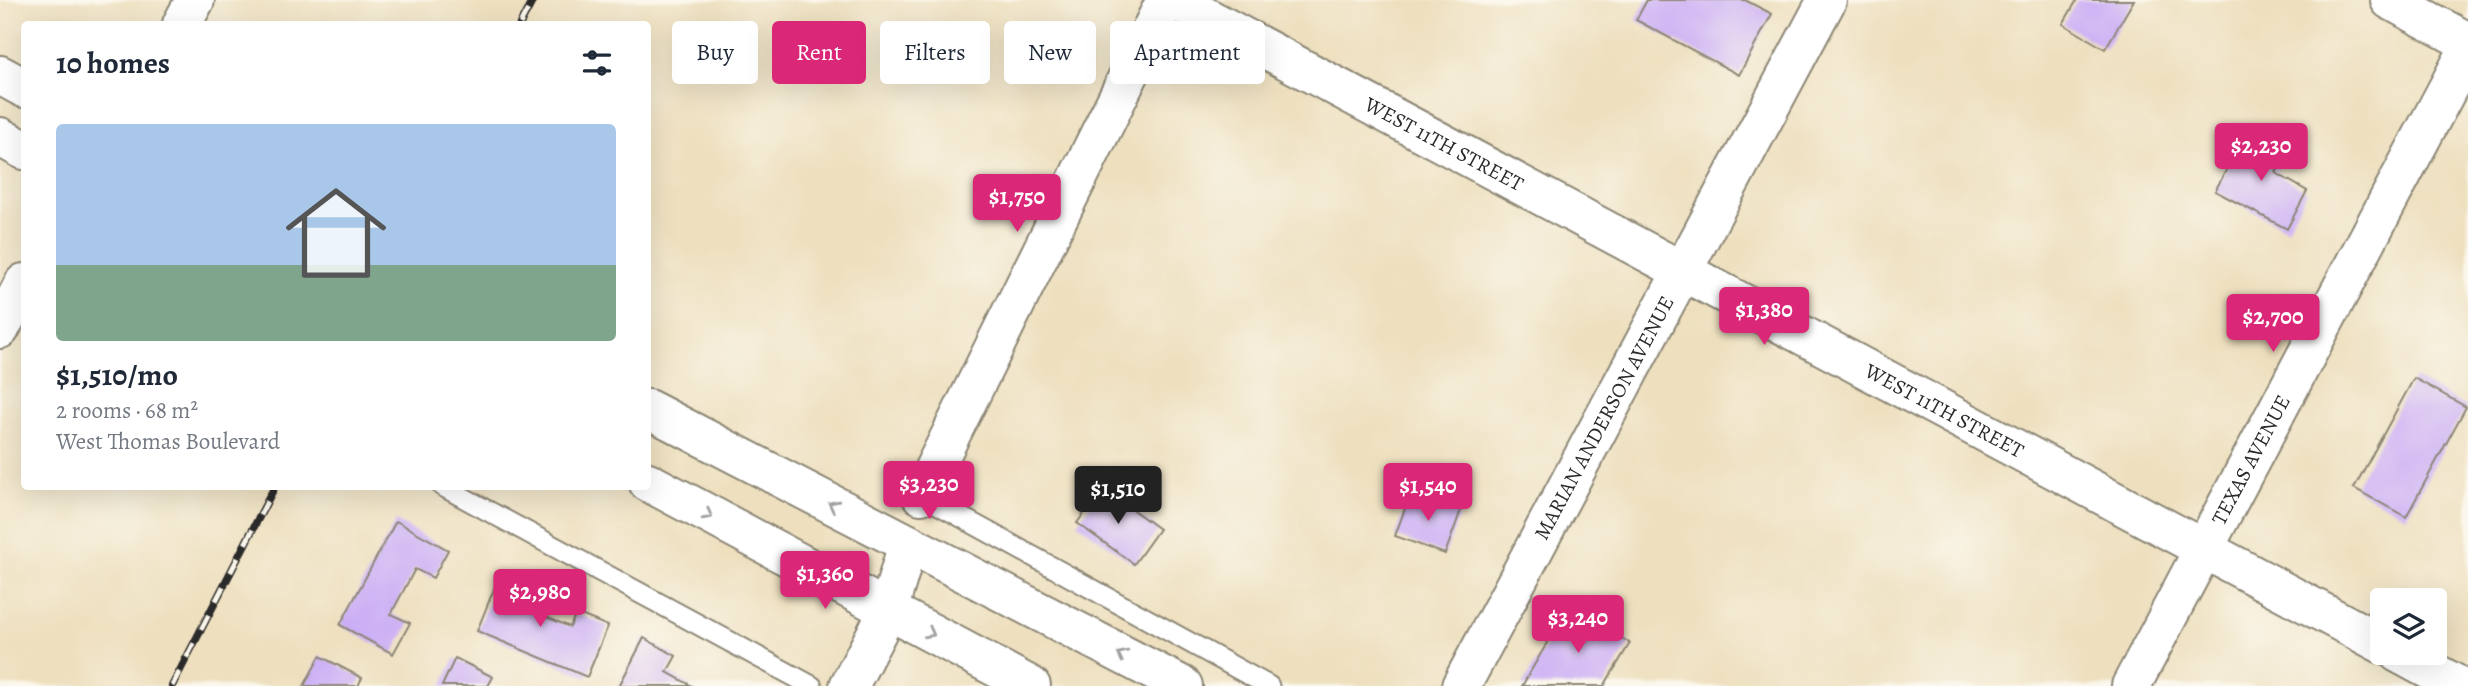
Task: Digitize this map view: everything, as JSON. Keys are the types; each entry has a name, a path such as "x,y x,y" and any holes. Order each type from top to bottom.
{"street":[{"path":"184,21 195,0"},
{"path":"921,495 1166,0"},
{"name":"WEST 11TH STREET","path":"1174,0 2370,637"},
{"name":"MARIAN ANDERSON AVENUE","path":"1461,686 1827,0"},
{"path":"2390,0 2468,42"},
{"name":"TEXAS AVENUE","path":"2131,686 2468,50"},
{"path":"0,75 21,86"},
{"path":"0,137 21,148"},
{"path":"0,329 21,289"},
{"path":"651,411 1183,686"},
{"path":"651,484 1031,686"},
{"path":"849,686 888,611 908,544"},
{"path":"2420,665 2459,686"}],"lane":[{"path":"449,490 812,686"},
{"path":"921,495 1269,686"}],"building":[{"path":"1647,0 1745,0 1772,14 1739,75 1636,20"},
{"path":"2077,0 2134,0 2105,49 2063,24"},
{"path":"2245,135 2285,157 2276,173 2307,191 2287,229 2215,191"},
{"path":"2414,378 2466,407 2406,517 2354,488"},
{"path":"1103,488 1159,529 1134,564 1077,523"},
{"path":"1411,492 1461,510 1445,554 1395,536"},
{"path":"396,521 448,550 433,578 415,569 391,614 410,623 393,654 340,625"},
{"path":"500,574 535,588 527,609 570,627 576,613 608,626 587,677 477,631"},
{"path":"1568,607 1630,643 1604,686 1522,686"},
{"path":"644,638 676,656 667,672 692,686 619,686"},
{"path":"320,656 362,678 358,686 304,686"},
{"path":"455,658 493,677 488,686 442,686"}],"railway":[{"path":"522,21 533,0"},
{"path":"172,686 273,490"}]}
